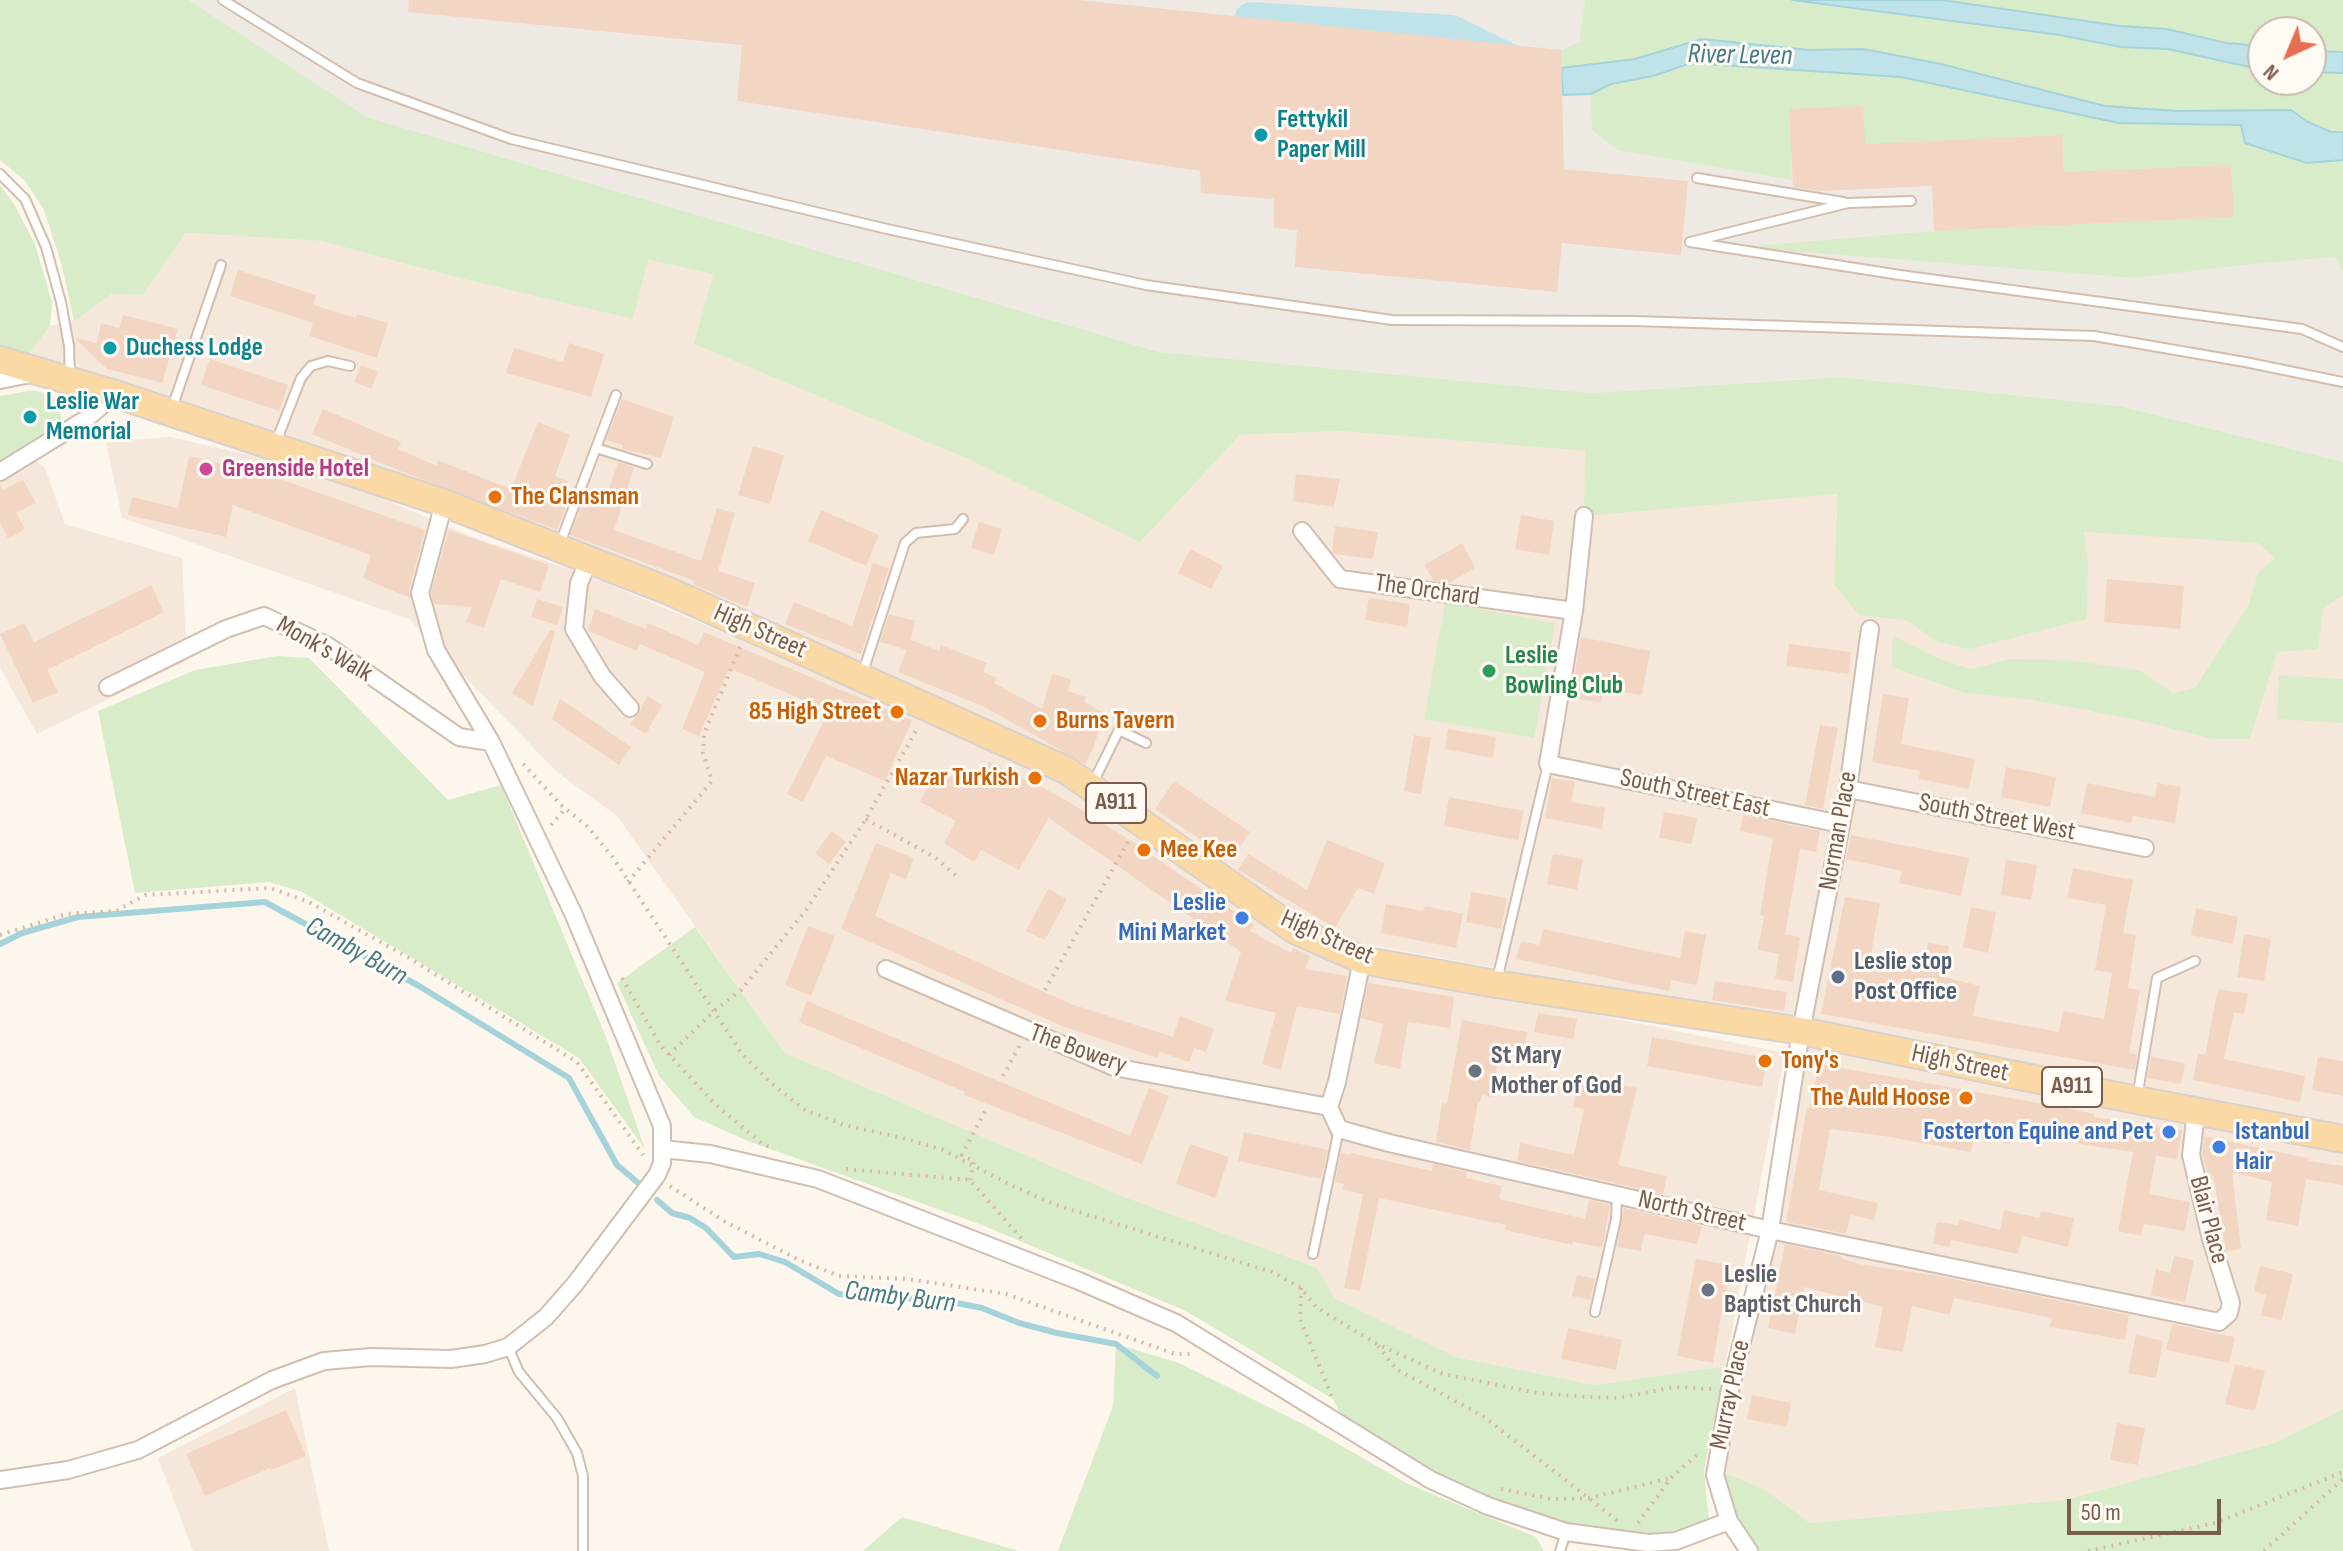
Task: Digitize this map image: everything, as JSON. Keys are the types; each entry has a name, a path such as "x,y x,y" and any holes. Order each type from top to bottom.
{"main road":[{"name":"A911","path":"0,360 115,394 444,503"},
{"name":"High Street","path":"444,503 590,558 1066,770 1295,930 1362,960 1801,1031 2343,1139"}],"street":[{"path":"0,380 37,372"},
{"path":"0,472 86,419 115,394"},
{"path":"0,1480 68,1470 138,1450 272,1380 324,1361 342,1358 451,1359 508,1347 546,1317 602,1250 657,1175 662,1163 662,1126 573,913 491,742 436,650 420,593 444,503"},
{"path":"1548,764 1574,611 1584,516"},
{"name":"The Orchard","path":"1302,531 1340,579 1574,611"},
{"path":"590,558 579,583 574,629 602,676 630,708"},
{"name":"Monk's Walk","path":"108,687 226,629 264,616 328,646 459,737 491,742"},
{"name":"Norman Place","path":"1801,1031 1848,789 1870,629"},
{"name":"South Street East","path":"1548,764 1841,824"},
{"name":"South Street West","path":"1848,789 2145,848"},
{"path":"1339,1129 1329,1107 1362,960"},
{"name":"The Bowery","path":"886,969 1114,1067 1329,1107"},
{"name":"Murray Place","path":"1749,1551 1729,1521 1715,1475 1770,1230 1801,1031"},
{"name":"Blair Place","path":"2196,1112 2191,1155 2211,1239 2231,1303 2229,1313 2219,1322"},
{"name":"North Street","path":"1339,1129 1354,1135 1770,1230 2219,1322"},
{"path":"662,1149 710,1154 818,1179 1079,1281 1176,1323 1431,1480 1488,1506 1566,1532 1632,1536 1648,1543 1676,1541 1729,1521"}],"lane":[{"path":"223,0 357,83 511,139 887,229 1146,285 1392,320 1634,321 2094,336 2343,382"},
{"path":"0,174 25,199 46,247 69,346 70,382"},
{"path":"1697,178 1848,203 1911,201"},
{"path":"1848,203 1690,242 1900,275 2302,329 2343,347"},
{"path":"171,413 221,265"},
{"path":"274,447 301,378 311,366 328,361 350,366"},
{"path":"559,546 616,395"},
{"path":"596,448 647,464"},
{"path":"861,677 905,543 916,533 955,529 963,519"},
{"path":"1091,787 1119,730 1146,743"},
{"path":"1496,984 1548,764"},
{"path":"2137,1100 2157,978 2195,961"},
{"path":"1313,1254 1339,1129"},
{"path":"1595,1312 1616,1219 1617,1195"},
{"path":"508,1347 519,1372 557,1418 577,1453 583,1476 583,1551"},
{"path":"1560,1551 1566,1532"}],"path":[{"path":"628,882 712,781 703,753 704,734 748,627"},
{"path":"669,1055 714,1011 741,990 806,910 866,819 929,708"},
{"path":"517,756 533,777 588,827 614,859 742,1054 771,1083 805,1110 844,1125 943,1150 1056,1205 1272,1272 1301,1288 1316,1307 1377,1344 1443,1374 1538,1393 1619,1398 1674,1387 1708,1388"},
{"path":"551,825 565,808"},
{"path":"866,819 936,858 960,879"},
{"path":"1045,990 1141,820"},
{"path":"0,935 66,914 116,911 145,895 270,888 309,902 409,958 577,1062 657,1175 677,1192 724,1221 799,1260 839,1276 908,1279 1006,1294 1175,1354 1230,1356"},
{"path":"622,978 669,1055 714,1103 760,1142 783,1154"},
{"path":"1003,1076 1027,1031"},
{"path":"970,1180 974,1161 962,1155 985,1111"},
{"path":"835,1168 970,1180 991,1203"},
{"path":"1301,1288 1300,1319 1348,1430"},
{"path":"1377,1344 1396,1369 1483,1416 1589,1498 1632,1536 1671,1478 1723,1431"},
{"path":"2088,1551 2215,1523 2343,1472"},
{"path":"1499,1489 1552,1499 1589,1498 1671,1478"},
{"path":"2264,1551 2343,1479"}],"shaded area":[{"path":"189,0 2099,0 2247,88 2247,96 2258,96 2343,164 2343,462 2120,406 1840,377 1591,393 1159,352 367,117"},
{"path":"186,233 321,241 447,275 633,318 647,260 713,274 695,344 968,459 1140,541 1240,435 1339,431 1586,451 1585,515 1838,494 1952,534 2104,532 2343,549 2343,1126 1334,938 1105,785 984,719 29,354 50,326 74,320 112,294 143,295"},
{"path":"0,431 45,468 65,524 182,558 187,661 37,734 0,668"},
{"path":"170,437 317,470 475,538 579,572 918,714 1072,788 1366,968 1785,1053 1725,1366 1595,1385 1456,1357 1335,1298 1316,1268 1122,1196 785,1053 617,816 557,772 409,619 122,518 106,442"},
{"path":"1807,1048 2343,1149 2343,1409 2274,1443 2064,1500 1810,1523 1766,1490 1723,1472"},
{"path":"295,1388 329,1551 193,1551 158,1458"}],"green space":[{"path":"0,0 189,0 367,117 1159,352 1591,393 1840,377 2120,406 2343,462 2343,595 2323,609 2318,649 2277,652 2250,739 2213,739 2138,720 2027,699 1965,693 1892,667 1893,636 1939,659 1971,669 2010,659 2070,660 2141,671 2173,693 2195,688 2249,604 2258,573 2275,558 2258,543 2084,532 2088,561 2087,619 1969,649 1935,641 1908,621 1859,615 1834,584 1838,494 1584,516 1585,451 1339,431 1240,435 1140,542 968,459 694,344 713,274 648,260 633,319 447,275 321,241 186,233 143,295 112,294 74,321 62,266 44,210 25,181 0,160"},
{"path":"1585,0 1792,0 2060,35 2121,47 2168,49 2247,66 2247,96 2327,96 2327,72 2343,73 2343,132 2332,132 2306,121 2291,110 2177,111 2105,106 1941,64 1863,49 1809,50 1702,39 1635,59 1561,68 1561,50 1580,42"},
{"path":"1942,0 2343,0 2343,52 2327,52 2327,16 2247,16 2247,45 2167,29 2120,26"},
{"path":"1691,63 1901,77 2119,123 2241,125 2245,143 2307,163 2343,160 2343,272 2335,257 2135,278 1742,247 1934,231 2233,217 2231,165 2064,172 2062,135 1865,144 1789,110 1792,180 1618,150 1592,130 1591,94 1611,84 1653,76"},
{"path":"0,185 35,244 52,302 50,326 29,354 0,345"},
{"path":"33,390 56,396 63,427 0,462 0,396"},
{"name":"Leslie Bowling Club","path":"1445,603 1555,623 1534,738 1424,719"},
{"path":"277,656 309,658 448,800 501,785 606,1037 645,1149 579,1058 302,892 269,882 135,893 98,711 195,670"},
{"path":"2279,675 2343,679 2343,723 2277,719"},
{"path":"695,927 785,1053 1122,1196 1317,1268 1335,1298 1456,1357 1595,1385 1725,1366 1704,1470 1710,1530 1676,1541 1530,1520 1348,1430 1333,1399 1186,1311 982,1225 748,1141 694,1117 659,1076 617,983"},
{"path":"1116,1344 1179,1363 1307,1426 1408,1484 1536,1537 1544,1551 1058,1551 1113,1406"},
{"path":"2343,1409 2343,1551 1749,1551 1729,1521 1723,1472 1766,1490 1810,1523 2064,1500 2274,1443"},
{"path":"902,1517 1019,1551 863,1551"}],"water":[{"path":"1792,0 1942,0 2120,26 2167,29 2247,45 2247,66 2168,49 2121,47 2060,35"},
{"path":"1702,39 1809,50 1863,49 1941,64 2105,106 2177,111 2291,110 2306,121 2331,132 2343,132 2343,160 2307,163 2245,143 2241,125 2119,123 1901,77 1691,63 1653,76 1611,84 1591,94 1563,95 1561,68 1635,59"},
{"path":"2327,52 2343,52 2343,73 2327,72"}],"building":[{"name":"Fettykil Paper Mill","path":"409,0 1079,0 1561,50 1564,169 1688,181 1681,255 1562,243 1557,292 1295,267 1297,230 1274,228 1274,199 1201,193 1200,171 737,101 742,45 408,12"},
{"path":"1863,106 1865,144 2062,135 2064,172 2231,165 2234,217 1934,231 1932,186 1821,191 1793,187 1789,109"},
{"path":"238,270 316,295 313,305 356,318 357,314 388,323 377,358 309,336 313,323 230,296"},
{"path":"123,315 178,329 162,383 107,369 75,338 97,343 101,323 119,328"},
{"path":"569,343 604,354 591,397 506,373 514,348 563,362"},
{"path":"210,359 288,385 279,411 201,385"},
{"path":"361,365 378,372 371,389 354,382"},
{"path":"622,399 674,417 661,458 622,449 623,445 606,440"},
{"path":"323,409 401,442 398,449 437,466 437,460 511,489 538,422 570,435 555,476 568,481 565,488 572,491 557,530 312,434"},
{"path":"753,446 784,455 770,504 738,495"},
{"path":"189,456 274,477 425,530 409,590 410,598 363,578 371,555 233,505 226,537 128,515 132,497 178,508"},
{"path":"618,462 634,467 614,530 701,561 717,508 735,513 718,571 755,583 747,607 694,585 695,581 570,535 586,495 605,502"},
{"path":"1296,474 1340,479 1334,507 1293,501"},
{"path":"23,480 36,503 16,513 25,529 8,539 0,523 0,485 3,490"},
{"path":"821,510 879,535 866,566 808,541"},
{"path":"1521,515 1554,521 1549,555 1515,549"},
{"path":"979,522 1002,529 994,555 971,548"},
{"path":"1335,526 1378,532 1373,559 1334,554"},
{"path":"449,530 549,565 540,592 501,579 484,628 466,622 472,607 434,604 431,593"},
{"path":"1462,543 1475,568 1449,583 1434,581 1424,565"},
{"path":"1190,549 1223,566 1211,589 1178,573"},
{"path":"873,563 889,568 861,654 785,624 794,602 852,626"},
{"path":"2107,579 2184,586 2180,629 2104,622"},
{"path":"151,585 164,612 47,670 58,692 33,703 0,634 24,623 34,642"},
{"path":"1369,598 1410,604 1407,627 1365,620"},
{"path":"537,599 563,607 557,625 531,617"},
{"path":"595,609 646,629 648,623 698,645 704,632 912,720 885,781 826,756 803,802 787,794 829,711 729,668 699,736 682,729 705,672 640,644 637,651 588,631"},
{"path":"889,614 915,621 911,640 939,651 941,645 987,663 983,672 997,678 994,683 1042,709 1052,674 1071,679 1068,691 1086,697 1084,702 1104,713 1085,764 985,707 898,672 907,650 880,642"},
{"path":"550,630 555,632 533,706 512,693"},
{"path":"1581,637 1650,651 1642,695 1603,689 1601,703 1571,697"},
{"path":"1789,644 1851,652 1849,674 1786,666"},
{"path":"1883,694 1909,698 1901,744 1975,759 1969,789 1919,779 1920,771 1872,762"},
{"path":"647,696 662,705 646,734 630,724"},
{"path":"560,699 631,747 619,765 552,719"},
{"path":"1820,725 1838,728 1823,809 1805,805"},
{"path":"1448,729 1496,737 1493,758 1445,749"},
{"path":"1414,735 1431,738 1421,794 1404,791"},
{"path":"989,762 1059,796 1133,842 1254,925 1250,931 1291,953 1293,948 1310,956 1305,969 1347,976 1340,1014 1297,1006 1281,1070 1262,1064 1276,1013 1225,1001 1241,952 1049,818 1019,870 981,850 974,862 944,843 956,821 920,802 937,769 974,789"},
{"path":"2006,767 2056,777 2050,807 2001,797"},
{"path":"1552,778 1575,782 1571,802 1605,808 1602,829 1545,818"},
{"path":"1174,781 1250,832 1231,860 1155,809"},
{"path":"2087,783 2155,797 2157,783 2181,787 2175,823 2133,816 2131,823 2081,813"},
{"path":"1449,797 1524,811 1518,840 1444,826"},
{"path":"1664,812 1697,818 1692,844 1659,838"},
{"path":"1743,815 1820,831 1816,852 1800,849 1785,934 1800,937 1793,982 1775,979 1779,954 1758,950 1764,916 1760,915 1773,838 1740,831"},
{"path":"832,831 846,842 829,864 815,853"},
{"path":"1851,835 1969,858 1961,896 1899,883 1902,871 1846,859"},
{"path":"1327,840 1385,863 1374,894 1358,888 1335,928 1238,870 1248,854 1307,890"},
{"path":"876,843 914,858 906,879 891,873 875,916 1071,1004 1173,1037 1180,1016 1214,1029 1206,1052 1194,1048 1189,1062 1160,1052 1158,1058 1062,1026 841,929"},
{"path":"1553,854 1583,859 1577,890 1547,884"},
{"path":"2006,860 2037,865 2031,900 2001,895"},
{"path":"2073,868 2133,880 2123,933 2136,935 2128,988 2140,990 2129,1053 2137,1055 2135,1070 1821,1014 1845,897 1880,903 1870,960 1923,971 1928,943 1949,946 1944,977 1980,986 1973,1016 2059,1032 2063,1011 2104,1019 2112,973 2095,970 2106,905 2067,898"},
{"path":"1048,889 1067,899 1045,940 1026,931"},
{"path":"1471,892 1507,898 1501,929 1466,922"},
{"path":"1386,904 1423,911 1425,906 1463,914 1456,948 1381,933"},
{"path":"1971,907 1996,912 1988,953 1963,947"},
{"path":"2196,908 2238,917 2233,944 2191,935"},
{"path":"808,926 835,936 811,996 785,985"},
{"path":"1543,929 1680,958 1685,931 1706,935 1697,985 1671,980 1669,991 1516,959 1521,941 1539,945"},
{"path":"2244,934 2271,939 2264,981 2237,977"},
{"path":"1715,981 1787,992 1784,1011 1712,1000"},
{"path":"1368,983 1454,997 1450,1028 1408,1022 1400,1069 1374,1063 1383,1024 1361,1018"},
{"path":"2218,989 2248,994 2244,1014 2234,1012 2224,1059 2305,1076 2300,1102 2193,1080 2198,1054 2205,1055"},
{"path":"807,1001 1130,1136 1149,1088 1169,1096 1142,1164 964,1095 965,1092 799,1022"},
{"path":"1538,1013 1577,1019 1573,1039 1534,1032"},
{"name":"St Mary Mother of God","path":"1462,1020 1527,1032 1523,1057 1499,1053 1492,1097 1482,1095 1478,1102 1470,1150 1436,1142 1442,1103 1447,1104"},
{"path":"1652,1037 1767,1058 1762,1087 1647,1066"},
{"path":"2151,1057 2185,1063 2181,1084 2147,1078"},
{"path":"2318,1057 2343,1061 2343,1096 2312,1090"},
{"path":"1819,1064 2061,1107 2094,1114 2094,1117 2182,1130 2177,1159 2156,1156 2149,1194 2190,1202 2185,1231 2144,1224 2141,1236 2118,1231 2133,1152 2078,1144 2079,1139 2012,1126 2010,1144 1974,1137 1971,1152 1830,1129 1819,1190 1878,1203 1874,1220 1851,1215 1846,1234 1786,1222 1807,1107 1810,1108"},
{"path":"1579,1077 1637,1088 1618,1165 1667,1176 1663,1194 1517,1161 1520,1143 1574,1155 1584,1109 1573,1107"},
{"path":"1244,1132 1328,1150 1321,1179 1238,1161"},
{"path":"2204,1136 2308,1158 2308,1161 2343,1166 2343,1185 2306,1179 2298,1226 2266,1220 2272,1182 2232,1172 2241,1249 2226,1251 2213,1174 2211,1183 2202,1154"},
{"path":"1190,1144 1229,1157 1215,1198 1176,1184"},
{"path":"1341,1153 1432,1171 1433,1164 1467,1172 1466,1178 1502,1186 1499,1199 1585,1219 1589,1200 1610,1205 1603,1245 1573,1242 1572,1245 1505,1230 1506,1225 1379,1198 1360,1291 1344,1288 1363,1194 1342,1189 1344,1184 1335,1182"},
{"path":"1624,1208 1702,1226 1697,1244 1644,1234 1641,1251 1617,1247"},
{"path":"2004,1210 2039,1218 2041,1211 2074,1218 2068,1247 2022,1236 2018,1254 1951,1240 1949,1247 1933,1244 1937,1222 1958,1225 1959,1219 2000,1230"},
{"path":"1785,1244 1841,1256 1858,1264 1939,1276 2129,1315 2125,1340 2050,1327 2052,1318 1954,1298 1950,1315 1912,1306 1903,1352 1875,1347 1883,1307 1804,1287 1795,1334 1768,1328"},
{"path":"2174,1256 2194,1260 2185,1302 2151,1295 2156,1269 2170,1273"},
{"path":"1696,1259 1730,1265 1713,1363 1677,1356"},
{"path":"2260,1266 2293,1274 2282,1320 2261,1315 2266,1295 2254,1292"},
{"path":"1577,1275 1595,1279 1590,1300 1572,1296"},
{"path":"2172,1324 2235,1337 2229,1363 2166,1350"},
{"path":"1568,1328 1622,1340 1616,1370 1561,1359"},
{"path":"2136,1335 2163,1341 2156,1378 2128,1373"},
{"path":"2235,1364 2265,1371 2255,1411 2225,1404"},
{"path":"1752,1395 1791,1403 1787,1427 1747,1419"},
{"path":"286,1410 306,1456 205,1496 186,1454"},
{"path":"2117,1423 2145,1428 2138,1465 2110,1460"}],"waterway":[{"name":"River Leven","path":"1252,20 1451,33 1510,62"},
{"name":"Camby Burn","path":"0,944 22,933 78,917 265,902 419,986 569,1078 617,1165 637,1182"},
{"name":"Camby Burn","path":"657,1200 672,1213 690,1218 706,1228 734,1257 759,1254 785,1262 839,1294 947,1301 982,1308 1019,1323 1116,1344 1157,1376"}],"place":[{"name":"Fettykil Paper Mill","path":"1261,135"},
{"name":"Duchess Lodge","path":"110,348"},
{"name":"Leslie War Memorial","path":"30,417"},
{"name":"Greenside Hotel","path":"206,469"},
{"name":"The Clansman","path":"495,497"},
{"name":"Leslie Bowling Club","path":"1489,671"},
{"name":"85 High Street","path":"897,712"},
{"name":"Burns Tavern","path":"1040,721"},
{"name":"Nazar Turkish","path":"1035,778"},
{"name":"Mee Kee","path":"1144,850"},
{"name":"Leslie Mini Market","path":"1242,918"},
{"name":"Leslie stop Post Office","path":"1838,977"},
{"name":"Tony's","path":"1765,1061"},
{"name":"St Mary Mother of God","path":"1475,1071"},
{"name":"The Auld Hoose","path":"1966,1098"},
{"name":"Fosterton Equine and Pet","path":"2169,1132"},
{"name":"Istanbul Hair","path":"2219,1147"},
{"name":"Leslie Baptist Church","path":"1708,1290"}]}
